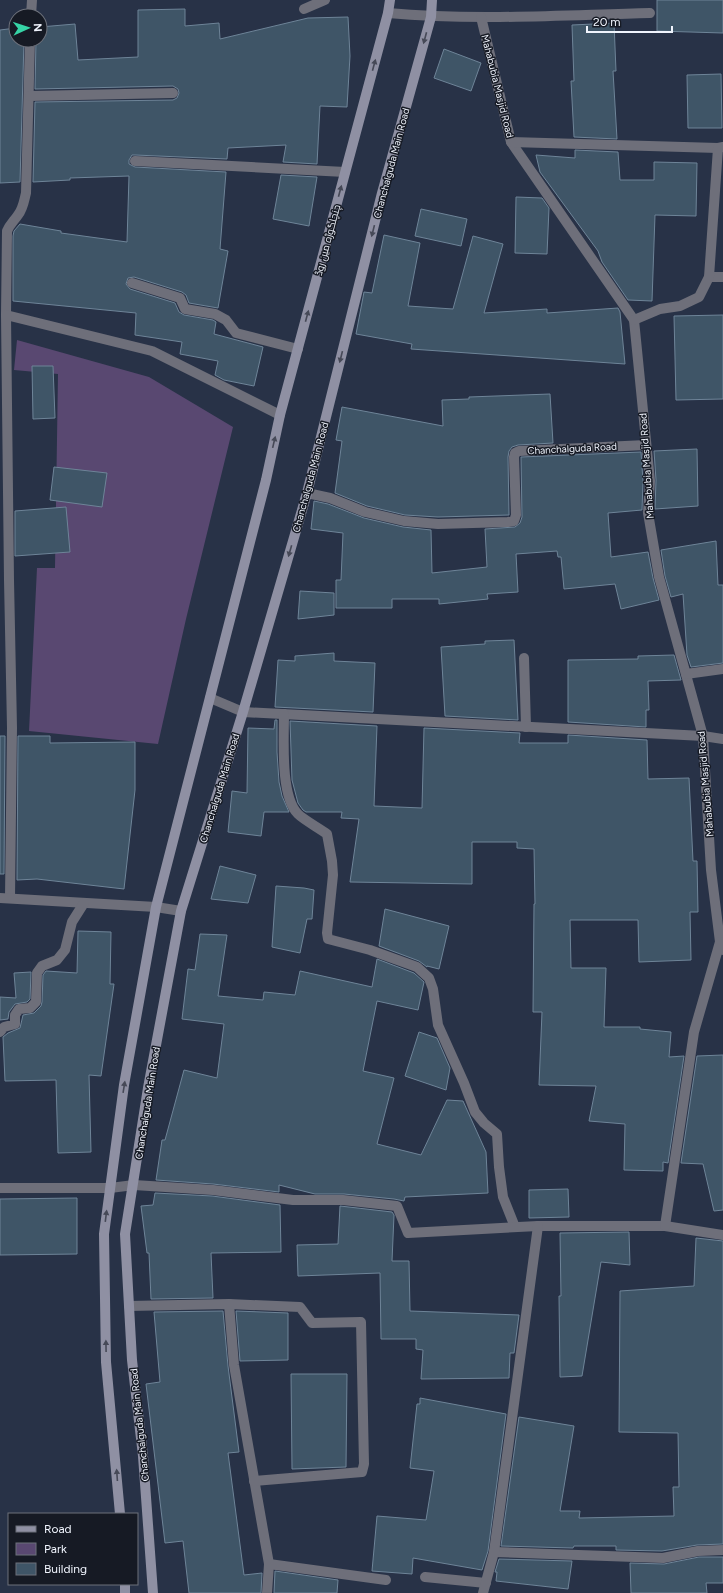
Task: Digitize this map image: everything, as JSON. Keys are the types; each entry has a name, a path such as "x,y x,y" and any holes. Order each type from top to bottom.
{"main road":[{"name":"چنچلگوڑہ مین روڈ","path":"210,698 266,480 280,415 388,13 390,0"},
{"name":"Chanchalguda Main Road","path":"153,1593 143,1456 132,1360 125,1234 134,1185 148,1088 181,911 243,712 307,493 382,193 431,17 432,0"},
{"path":"120,1513 106,1362 104,1234 124,1085 156,907 210,698"}],"street":[{"path":"304,9 325,0"},
{"path":"388,13 431,17 650,13"},
{"name":"Mahabubia Masjid Road","path":"482,17 511,142 634,320 650,481 648,513 659,577 703,736 711,870 721,946"},
{"path":"30,48 30,96 26,193 19,215 12,220 7,231 6,315 12,728 5,898 156,907 181,911"},
{"path":"30,96 173,94"},
{"path":"511,142 720,148 709,277 699,298 680,306 660,309 634,320"},
{"path":"135,161 345,172"},
{"path":"709,277 723,277"},
{"path":"132,283 180,298 185,308 215,314 226,320 236,333 298,349"},
{"path":"6,315 152,351 280,415"},
{"name":"Chanchalguda Road","path":"307,493 330,498 365,512 404,521 438,524 508,522 514,521 516,515 515,453 519,451 646,445"},
{"path":"524,658 526,726"},
{"path":"686,674 723,669"},
{"path":"210,698 243,712 526,726 703,736 723,739"},
{"path":"284,714 284,776 292,803 298,814 327,834 332,861 332,891 327,933 328,939 370,950 417,966 429,978 433,989 438,1025 464,1083 475,1112 484,1123 497,1134 503,1197 515,1228"},
{"path":"0,1032 4,1027 15,1024 15,1015 19,1009 30,1008 36,1002 37,973 42,966 57,960 65,950 72,922 84,903"},
{"path":"665,1226 694,1032 721,946"},
{"path":"0,1188 110,1188 134,1185 213,1190 293,1200 344,1200 397,1206 408,1233 538,1226 665,1226 723,1235"},
{"path":"425,1577 484,1588 494,1552 538,1226"},
{"path":"229,1304 234,1365 269,1564 267,1593"},
{"path":"129,1306 229,1304 300,1307 312,1323 361,1322 364,1464 362,1472 254,1481"},
{"path":"494,1552 662,1558 698,1551 723,1550"},
{"path":"269,1564 386,1580"}],"green space":[{"path":"17,340 149,377 233,427 186,619 158,744 29,731 37,568 55,568 58,374 14,370"}],"building":[{"path":"657,0 723,0 723,33 657,31"},
{"path":"185,9 185,26 219,23 220,39 308,18 348,17 350,56 347,107 320,106 317,164 283,162 286,145 228,148 227,159 132,155 129,160 129,164 135,167 226,172 220,249 228,251 218,308 189,303 186,295 182,292 134,277 128,278 126,284 130,289 175,303 179,312 184,315 213,320 216,322 214,334 263,347 254,386 224,380 215,375 218,361 180,354 182,342 135,335 136,313 13,301 13,236 14,231 20,224 61,231 61,233 127,242 129,176 70,178 70,180 33,182 35,102 173,100 177,98 179,93 178,89 173,86 35,89 36,48 48,48 48,26 75,24 78,60 138,57 138,10"},
{"path":"614,23 616,71 613,71 617,139 574,137 571,81 574,81 572,25"},
{"path":"8,29 8,48 24,48 20,182 0,183 0,30"},
{"path":"444,49 481,63 471,91 434,78"},
{"path":"721,74 722,128 688,128 687,75"},
{"path":"575,150 618,152 620,180 654,180 654,162 697,163 696,216 655,215 652,301 628,300 602,262 598,251 540,172 536,155 575,158"},
{"path":"281,175 317,177 309,226 273,219"},
{"path":"516,197 542,198 549,208 547,254 515,253"},
{"path":"421,209 467,219 461,246 415,236"},
{"path":"384,235 420,243 408,306 453,309 473,236 503,244 484,313 547,309 547,313 618,308 620,312 625,364 411,349 412,344 356,334 364,292 372,293"},
{"path":"723,315 723,399 676,400 674,316"},
{"path":"32,366 53,366 55,418 33,419"},
{"path":"550,394 553,443 518,445 512,447 509,451 509,515 438,517 405,515 367,506 335,493 342,441 336,440 342,407 443,426 442,400 469,399 469,397"},
{"path":"697,449 698,506 655,509 656,480 654,451"},
{"path":"641,452 643,481 642,510 608,513 611,557 648,552 659,600 621,609 615,584 564,589 561,557 558,557 557,551 516,554 518,592 487,594 488,599 439,604 439,599 392,599 392,608 336,608 336,580 341,580 343,533 311,529 314,501 328,504 364,518 403,527 431,530 432,573 487,567 485,529 515,527 520,523 522,517 521,457"},
{"path":"54,467 107,473 102,507 50,500"},
{"path":"66,507 70,552 15,556 15,511"},
{"path":"716,541 718,585 723,585 723,663 691,667 687,655 683,594 671,597 665,576 661,550"},
{"path":"300,591 334,593 334,615 298,619"},
{"path":"514,640 518,720 445,716 441,647 485,644 485,641"},
{"path":"334,653 334,661 375,663 373,712 275,707 278,660 295,661 295,656"},
{"path":"674,655 681,680 648,681 649,710 646,710 646,727 568,722 568,660 638,659 638,656"},
{"path":"275,720 277,720 279,782 282,796 289,812 264,812 261,836 228,832 232,791 247,793 248,728 274,729"},
{"path":"290,721 377,726 374,806 422,808 424,728 520,733 519,743 568,743 568,735 647,740 648,779 689,778 693,861 697,861 698,912 690,912 691,960 639,962 638,920 570,920 571,968 606,968 604,1027 640,1027 640,1029 671,1032 669,1057 684,1056 668,1163 663,1162 663,1171 624,1170 625,1124 589,1121 596,1086 539,1085 542,1012 533,1012 535,904 534,849 517,848 517,842 472,842 472,884 350,882 359,819 341,818 342,812 306,812 298,803 292,780"},
{"path":"0,736 5,736 4,874 0,874"},
{"path":"18,736 50,736 50,743 135,742 135,790 124,889 37,879 17,880"},
{"path":"220,866 256,875 248,903 211,899"},
{"path":"276,886 314,890 312,919 307,919 300,953 272,947"},
{"path":"385,909 449,926 439,969 427,967 419,961 379,946"},
{"path":"78,931 111,932 110,984 114,984 101,1076 89,1075 91,1152 58,1153 56,1080 5,1081 3,1037 20,1028 23,1015 34,1013 41,1006 43,975 46,971 77,973"},
{"path":"200,934 227,935 218,996 263,1000 264,992 295,995 300,971 372,987 377,959 414,973 424,982 418,1010 377,1001 363,1071 394,1078 377,1144 421,1155 447,1100 463,1101 486,1152 488,1193 405,1197 404,1201 344,1194 315,1194 279,1185 279,1192 213,1184 156,1180 162,1140 165,1140 184,1070 217,1078 224,1024 182,1019 188,969 195,970"},
{"path":"31,972 30,999 27,1002 15,1004 9,1012 8,1019 0,1020 0,997 16,998 14,973"},
{"path":"419,1032 437,1038 450,1068 446,1090 405,1076"},
{"path":"723,1055 723,1210 714,1211 703,1164 681,1163 697,1056"},
{"path":"568,1189 569,1217 529,1218 529,1190"},
{"path":"155,1193 212,1196 280,1205 281,1252 211,1253 213,1298 151,1299 149,1253 147,1253 141,1206 153,1205"},
{"path":"77,1198 77,1254 0,1255 0,1199"},
{"path":"340,1206 392,1212 394,1215 392,1261 409,1261 410,1311 519,1315 514,1353 510,1353 509,1378 421,1379 423,1350 416,1349 416,1339 381,1339 380,1273 298,1276 297,1245 338,1244"},
{"path":"629,1232 630,1265 601,1262 582,1376 560,1377 560,1233"},
{"path":"696,1238 723,1241 723,1544 697,1545 662,1551 616,1550 616,1546 574,1546 573,1548 501,1546 519,1417 574,1426 560,1511 580,1511 579,1518 674,1516 673,1487 679,1487 678,1433 619,1432 620,1291 694,1286"},
{"path":"223,1311 228,1366 239,1452 228,1453 244,1575 262,1573 261,1593 189,1593 183,1541 165,1543 146,1384 160,1382 154,1312"},
{"path":"236,1311 288,1313 288,1360 240,1361"},
{"path":"291,1374 347,1374 346,1467 292,1469"},
{"path":"420,1398 506,1414 488,1551 482,1570 413,1558 412,1574 372,1571 377,1516 426,1520 434,1471 410,1468 417,1404 420,1404"},
{"path":"699,1557 723,1557 723,1583 706,1583 707,1593 631,1593 630,1563 664,1564"},
{"path":"499,1559 572,1561 568,1589 496,1581 497,1572 495,1572"},
{"path":"275,1571 338,1580 337,1593 274,1593"}]}
